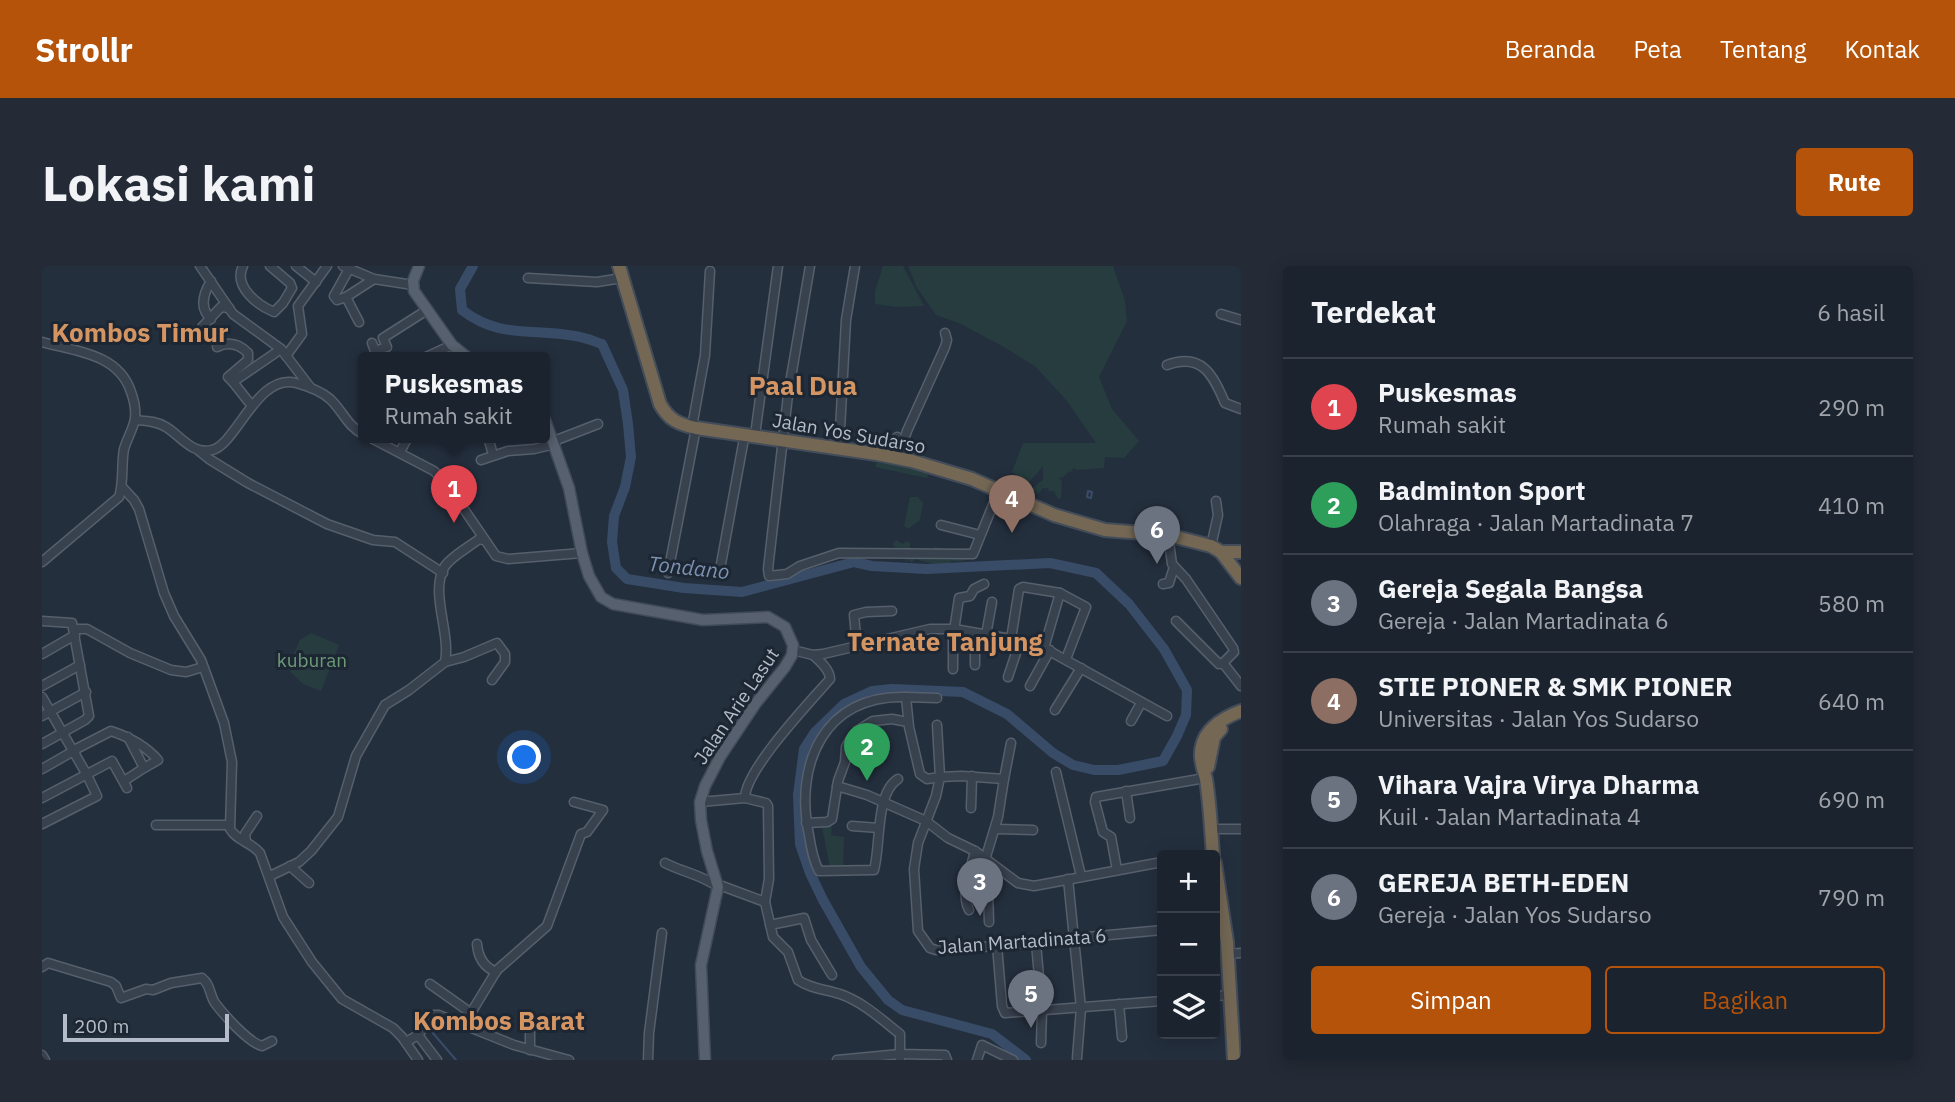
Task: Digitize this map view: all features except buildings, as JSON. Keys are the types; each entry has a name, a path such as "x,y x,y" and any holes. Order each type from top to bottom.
{"highway":[{"name":"Jalan Yos Sudarso","path":"620,272 660,404 670,419 694,427 895,457 972,479 1047,513 1105,530 1168,536 1216,549 1241,552"},
{"path":"1216,549 1241,578"},
{"path":"1211,850 1201,751 1206,737 1224,718 1241,711"},
{"path":"1205,778 1214,737 1229,724 1241,719"},
{"path":"1220,925 1235,954 1231,995 1237,1059"}],"main road":[{"path":"419,266 413,285 427,310 452,345 461,352"},
{"name":"Jalan Arie Lasut","path":"550,432 569,488 582,553 591,581 601,597 610,603 703,620 768,617 785,626 792,638 793,650 785,667 755,703 719,757 700,802 707,851 718,887 701,964 705,1060"}],"street":[{"path":"243,266 240,277 244,288 262,306 274,312 292,288 290,283 270,266"},
{"path":"296,266 316,282"},
{"path":"233,382 284,353 302,334 298,306 327,266"},
{"path":"721,564 750,434 778,266"},
{"path":"810,266 796,339 769,576 787,573 800,565 839,553 971,555 999,490"},
{"path":"839,448 846,320 855,266"},
{"path":"203,267 229,307 241,320 284,353 311,388"},
{"path":"374,279 346,297 337,300 334,298 346,268 374,279 413,285"},
{"path":"668,573 705,355 710,271"},
{"path":"528,278 597,282 620,272"},
{"path":"211,281 205,290 204,308 211,319"},
{"path":"346,297 359,322"},
{"path":"202,327 221,307 229,307"},
{"path":"372,343 375,351 387,347 383,338 427,310"},
{"path":"1221,314 1241,320"},
{"path":"895,457 945,347 946,333"},
{"path":"42,342 101,358 120,370 134,401 135,420 124,451 122,487 116,502 42,562"},
{"path":"217,347 232,343 248,353 248,360 228,377 252,406"},
{"path":"437,352 452,345"},
{"path":"1167,365 1186,361 1201,365 1213,378 1226,403 1241,409"},
{"path":"292,382 300,374"},
{"path":"199,451 211,451 223,444 252,406 284,382 311,388 331,400 351,428 358,432"},
{"path":"135,420 150,421 166,427 209,459 327,524 366,537 395,541 443,573"},
{"path":"481,460 493,455 555,443 598,424"},
{"path":"895,457 897,437"},
{"path":"381,443 429,467 448,486 496,556 502,559 582,553"},
{"path":"400,452 405,443"},
{"path":"490,443 493,455"},
{"path":"448,486 451,487 464,477"},
{"path":"122,487 139,509 167,600 204,667 229,742 232,762 228,825 234,836 254,846 260,853 283,917 294,936 342,999 393,1028 416,1060"},
{"path":"1216,501 1219,515 1216,549"},
{"path":"941,525 980,535"},
{"path":"1168,536 1174,567 1186,579 1234,652 1223,663 1217,663 1176,621"},
{"path":"445,662 447,636 439,578 445,567 455,558 479,539 483,540"},
{"path":"1163,584 1169,583 1174,567"},
{"path":"953,669 954,629 959,597 970,597 974,589 984,584"},
{"path":"1008,677 1016,640 1019,589 1059,593 1085,605 1087,608 1066,659"},
{"path":"1030,686 1047,649 1059,593"},
{"path":"986,635 992,603"},
{"path":"857,646 854,615 892,611"},
{"path":"42,621 72,623 89,718 42,744"},
{"path":"42,654 75,632 87,629 130,653 171,670 186,672 204,667"},
{"path":"793,650 813,654 918,630 954,629 1016,640 1047,649 1167,716"},
{"path":"975,633 975,665"},
{"path":"270,876 311,851 338,817 356,757 385,705 410,690 445,662 497,643 505,654 505,662 492,680"},
{"path":"745,798 749,783 782,734 830,680 825,668 813,654"},
{"path":"1223,663 1241,686"},
{"path":"42,686 80,665"},
{"path":"1055,710 1081,668"},
{"path":"46,713 86,692"},
{"path":"42,696 46,713 63,733 96,794 96,798 42,824"},
{"path":"906,697 908,722 920,774 927,779 972,776 1004,779"},
{"path":"898,779 891,784 883,803 873,871 821,872 814,858 803,807 810,757 824,734 842,716 872,700 937,698"},
{"path":"1130,721 1141,702"},
{"path":"806,823 831,820 846,747 857,731 873,720 883,718 908,722"},
{"path":"926,821 940,777 937,725"},
{"path":"75,753 76,749 109,732 141,744 158,760"},
{"path":"128,737 145,768"},
{"path":"985,860 995,829 1011,743"},
{"path":"42,769 70,753 75,753"},
{"path":"42,798 112,761 125,784 158,760"},
{"path":"156,770 158,760"},
{"path":"1056,772 1081,876"},
{"path":"971,808 972,776"},
{"path":"1117,870 1111,837 1103,832 1098,815 1095,800 1098,796 1205,778"},
{"path":"837,786 867,795 926,821 948,838 975,851 994,867 1026,886 1157,864"},
{"path":"1126,791 1130,818"},
{"path":"700,802 745,798 766,803 769,809 769,878 765,902 773,937 791,958 795,975 805,986 841,994 872,1011 900,1034 900,1057"},
{"path":"463,1026 496,972 547,926 581,834 587,832 603,810 574,802"},
{"path":"246,841 245,834 257,816"},
{"name":"Jalan Martadinata 6","path":"926,821 918,844 914,869 918,931 930,948 936,950 1036,943 1157,931"},
{"path":"156,825 228,825"},
{"path":"852,826 879,828"},
{"path":"995,829 1033,830"},
{"path":"1211,830 1241,829"},
{"path":"969,910 966,891 975,851"},
{"path":"665,863 708,880 718,887 722,886 765,902"},
{"path":"290,866 309,883"},
{"path":"989,922 988,890 994,867"},
{"path":"1068,879 1081,1008 1077,1058"},
{"path":"769,925 804,918 811,940 832,975"},
{"path":"648,1060 662,933"},
{"path":"1036,943 1042,1011 1041,1043"},
{"path":"477,944 484,964 496,972"},
{"path":"998,945 1004,1012 1157,1001"},
{"path":"42,967 48,963 111,982 116,986 121,998 170,983 202,978 208,982 213,1001 243,1033 257,1045 262,1046 272,1041"},
{"path":"430,984 471,1013"},
{"path":"1220,996 1231,995"},
{"path":"1119,1004 1122,1037"},
{"path":"405,1042 418,1035 433,1014 530,1050 569,1060"},
{"path":"530,1022 530,1050"},
{"path":"418,1035 437,1060"},
{"path":"977,1060 981,1046 985,1045 1013,1060"},
{"path":"42,1055 44,1060"},
{"path":"837,1060 945,1055 947,1060"}],"green space":[{"path":"883,266 903,266 924,306 896,307 875,304 875,291"},
{"path":"908,266 1113,266 1125,301 1127,321 1099,377 1112,409 1139,441 1124,458 1105,457 1104,468 1073,468 1072,472 1062,478 1058,477 1062,482 1061,498 1058,499 1054,491 1049,491 1048,488 1043,488 1039,494 1031,489 1043,480 1043,466 1025,487 1022,479 1012,472 1023,443 1096,443 1067,401 1036,367 959,323 936,315 917,288"},
{"path":"877,461 929,472 927,478 875,467"},
{"path":"910,497 918,497 923,503 920,520 908,529 904,526"},
{"path":"896,540 903,544 910,542 910,549 934,554 934,547 946,549 948,554 971,554 970,558 951,561 949,565 915,559 911,563 895,550 892,545"},
{"name":"kuburan","path":"311,633 339,645 321,691 303,684 287,668 300,640"},
{"path":"821,822 832,823 831,835 844,837 843,871 831,872"}],"waterway":[{"name":"Tondano","path":"473,266 460,289 462,310 476,319 503,329 560,334 602,344 623,390 628,424 631,457 625,487 614,516 612,542 616,568 627,579 684,588 742,592 854,562 872,566 926,569 1050,563 1096,573 1129,604 1164,649 1187,690 1186,715 1163,761 1118,770 1094,770 1073,765 1053,753 1007,714 963,692 892,689 872,691 844,704 815,732 804,749 798,795 800,844 823,900 861,967 888,1000 902,1010 992,1034 1026,1060"},
{"path":"1088,491 1092,492 1091,498 1087,497 1088,491"},
{"path":"432,1032 456,1060"}],"place":[{"name":"Puskesmas","path":"454,523"},
{"name":"STIE PIONER & SMK PIONER","path":"1012,533"},
{"name":"GEREJA BETH-EDEN","path":"1157,564"},
{"name":"Badminton Sport","path":"867,781"},
{"name":"Gereja Segala Bangsa","path":"980,916"},
{"name":"Vihara Vajra Virya Dharma","path":"1031,1028"}],"district":[{"name":"Kombos Timur","path":"140,332"},
{"name":"Paal Dua","path":"803,385"},
{"name":"Ternate Tanjung","path":"945,641"},
{"name":"Kombos Barat","path":"499,1020"}]}
